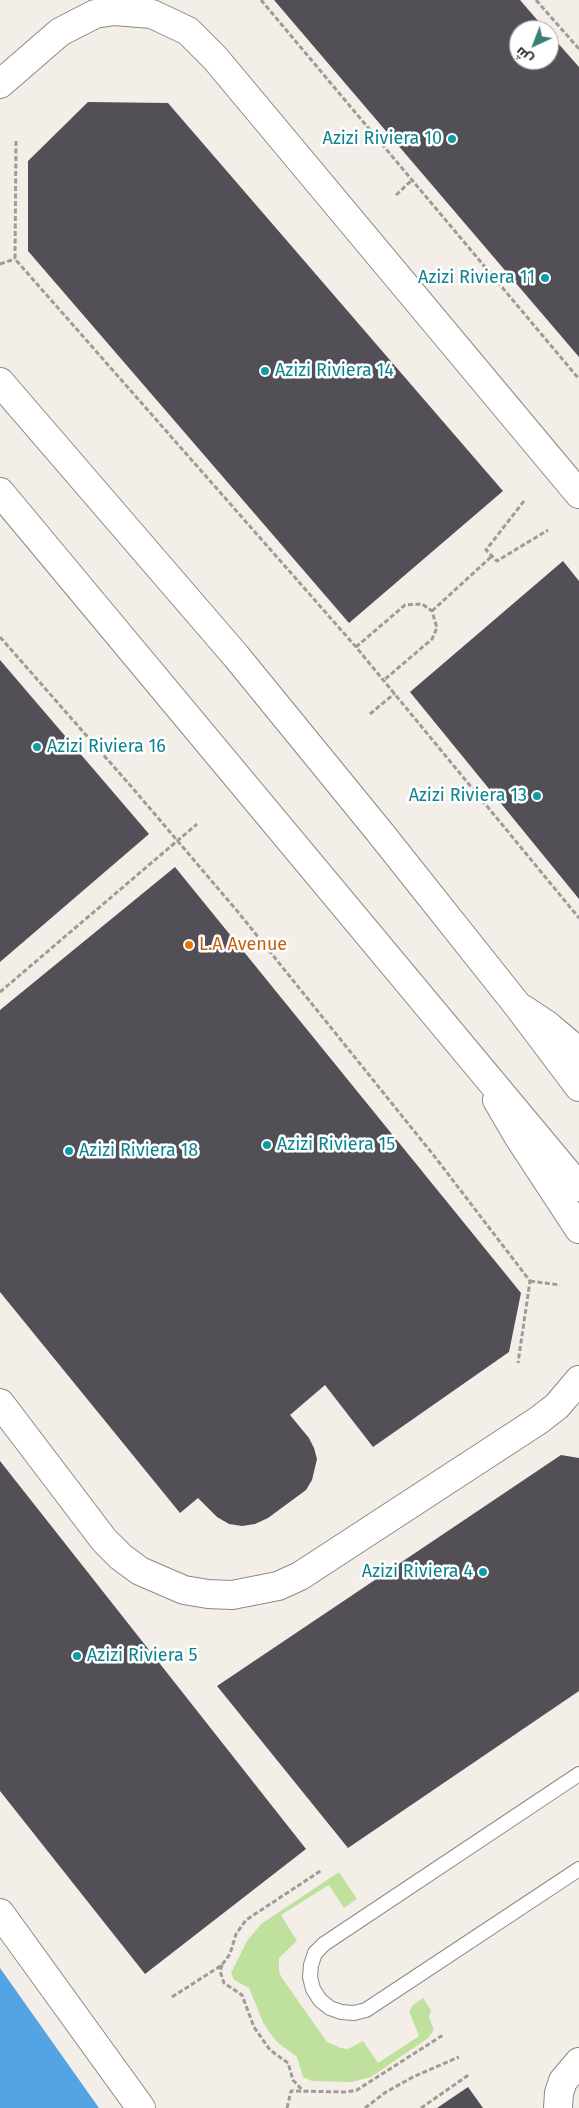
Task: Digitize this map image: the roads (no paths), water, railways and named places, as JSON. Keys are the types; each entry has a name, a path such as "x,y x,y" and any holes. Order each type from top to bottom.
{"street":[{"path":"0,84 60,32 95,14 114,11 152,14 188,31 202,44 579,494"},
{"path":"0,382 236,656 378,830 518,1006 579,1087"},
{"path":"0,492 478,1063 579,1187"},
{"path":"518,1006 547,1025 579,1052"},
{"path":"478,1063 518,1136 579,1230"},
{"path":"0,1403 104,1540 121,1557 140,1571 184,1590 232,1595 263,1590 300,1576 539,1420 556,1406 579,1380"},
{"path":"0,1913 142,2108"},
{"path":"558,2108 559,2093 563,2081 579,2062"}],"lane":[{"path":"579,1774 324,1944 316,1954 311,1965 310,1977 313,1989 320,2000 330,2008 341,2012 354,2013 366,2010 579,1869"}],"water":[{"path":"0,1968 99,2108 0,2108"}],"place":[{"name":"Azizi Riviera 10","path":"452,139"},
{"name":"Azizi Riviera 11","path":"545,278"},
{"name":"Azizi Riviera 14","path":"265,371"},
{"name":"Azizi Riviera 16","path":"37,747"},
{"name":"Azizi Riviera 13","path":"537,796"},
{"name":"L.A Avenue","path":"189,945"},
{"name":"Azizi Riviera 15","path":"267,1145"},
{"name":"Azizi Riviera 18","path":"69,1151"},
{"name":"Azizi Riviera 4","path":"483,1572"},
{"name":"Azizi Riviera 5","path":"77,1656"}]}
